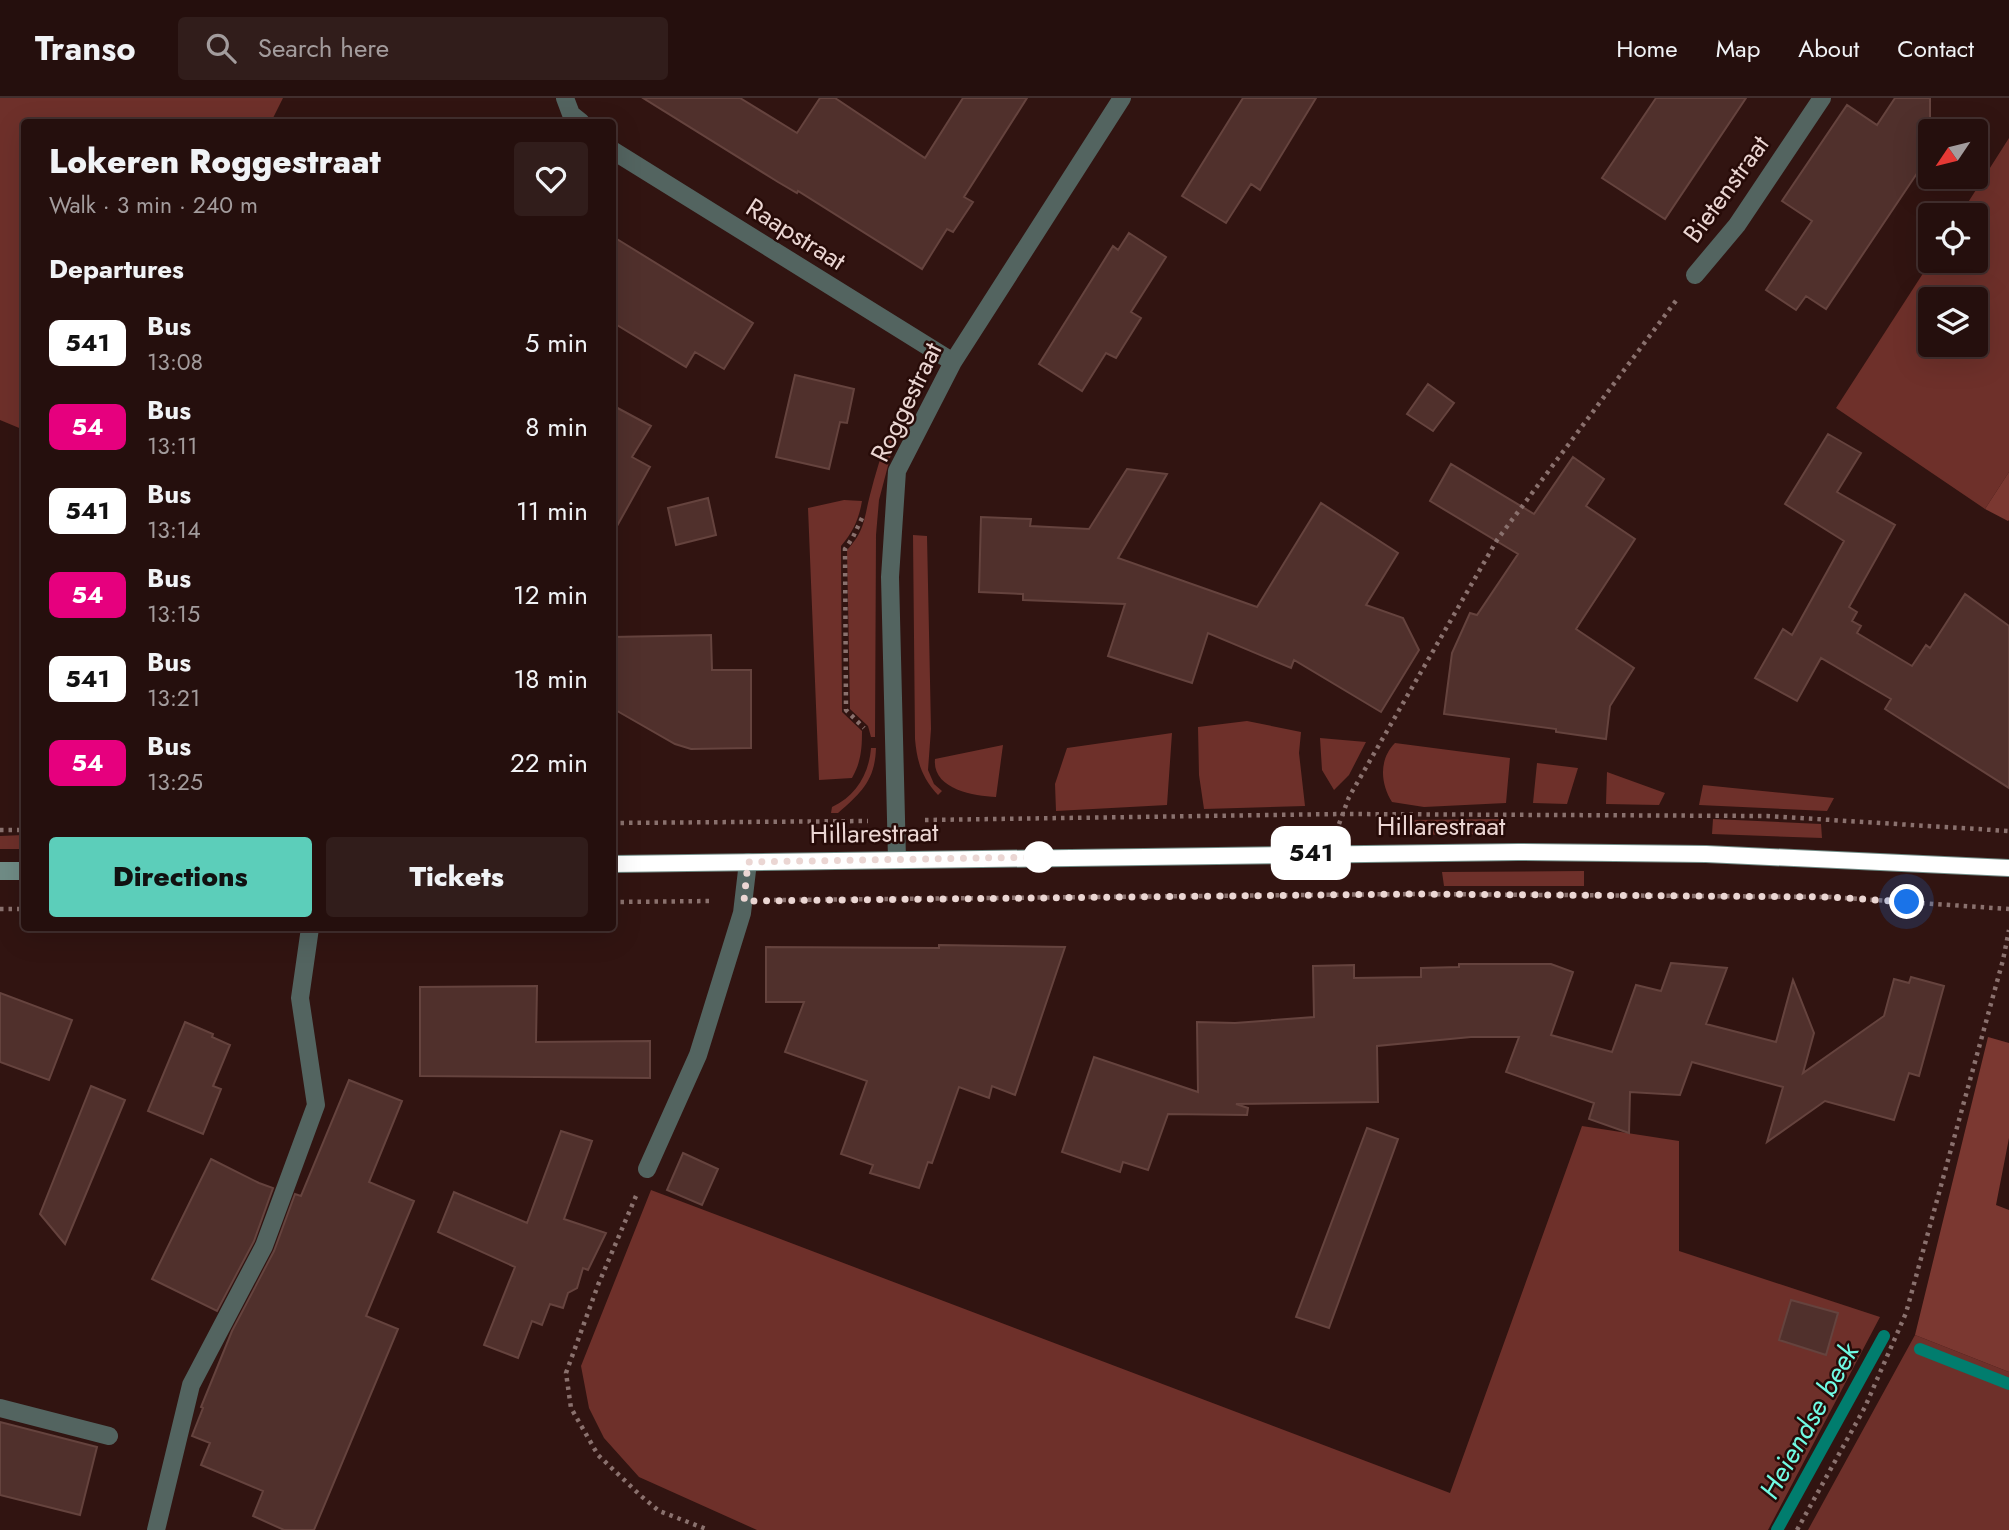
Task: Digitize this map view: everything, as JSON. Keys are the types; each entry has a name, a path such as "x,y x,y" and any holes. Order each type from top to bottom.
{"main road":[{"name":"Hillarestraat","path":"616,864 1328,853 1706,854 2009,868"},
{"path":"0,871 21,871"}],"street":[{"path":"565,98 571,114 577,119"},
{"name":"Roggestraat","path":"897,859 891,577 897,471 953,362 1122,98"},
{"name":"Bietenstraat","path":"1695,275 1737,225 1822,98"},
{"name":"Raapstraat","path":"616,152 953,362"},
{"path":"647,1169 698,1055 742,913 748,862"},
{"path":"156,1530 191,1385 264,1247 316,1105 300,998 310,931"},
{"path":"0,1408 109,1436"}],"path":[{"path":"1328,853 1349,797 1497,540 1695,275"},
{"path":"616,823 1342,814 1767,816 2009,831"},
{"path":"0,831 21,830"},
{"path":"616,902 1472,894 1831,897 2009,909"},
{"path":"0,909 21,909"},
{"path":"1797,1530 1865,1407 1906,1313 2009,930"},
{"path":"647,1169 598,1285 566,1373 571,1408 598,1455 641,1496 659,1511 709,1530"}],"shaded area":[{"path":"0,98 283,98 272,119 21,119 21,429 0,420"},
{"path":"2009,138 2009,472 1985,509 1836,408 1923,273 1988,273 1988,203 1968,203 1977,189 1988,189 1988,171"},
{"path":"888,436 895,439 879,500 876,535 875,737 871,737 868,726 850,709 847,550 863,524"},
{"path":"2009,472 2009,520 2008,521 1985,509"},
{"path":"844,500 862,501 855,525 841,546 842,712 862,731 861,750 852,778 819,780 808,508"},
{"path":"913,535 927,536 931,729 928,770 934,784 942,791 938,795 921,769 915,739"},
{"path":"1247,721 1301,732 1299,753 1305,806 1204,809 1199,775 1198,727"},
{"path":"1172,733 1167,805 1056,811 1055,784 1067,748"},
{"path":"1320,738 1366,742 1349,775 1334,790 1322,770"},
{"path":"1395,743 1510,758 1506,803 1424,807 1392,802 1385,787 1383,771 1386,756"},
{"path":"1003,745 996,797 956,789 940,777 936,769 935,759"},
{"path":"871,748 876,748 875,759 866,785 838,813 831,813 832,807 848,797 860,783"},
{"path":"1537,763 1578,768 1567,804 1533,803"},
{"path":"1607,772 1665,793 1659,805 1606,804"},
{"path":"1703,785 1834,798 1827,811 1699,805"},
{"path":"1503,819 1504,834 1404,835 1405,820"},
{"path":"1713,819 1821,824 1822,838 1712,834"},
{"path":"21,835 21,849 0,849 0,836"},
{"path":"1584,871 1584,886 1444,886 1442,872"},
{"path":"1988,1037 2009,1043 2009,1138 1996,1205 2009,1210 2009,1372 1915,1335"},
{"path":"1582,1126 1679,1141 1679,1251 1880,1317 1768,1530 757,1530 639,1477 604,1438 589,1408 581,1366 651,1190 1450,1493"},
{"path":"1915,1335 2009,1372 2009,1530 1808,1530"}],"building":[{"path":"643,98 740,98 797,133 820,98 835,98 925,158 963,98 1027,98 964,197 973,202 953,232 947,229 922,269"},
{"path":"1243,98 1316,98 1260,190 1251,184 1226,223 1182,196"},
{"path":"1656,98 1746,98 1665,219 1602,178"},
{"path":"1895,98 1930,98 1930,119 1918,119 1918,172 1826,309 1806,296 1796,310 1766,290 1812,221 1782,201 1847,105 1877,125"},
{"path":"1129,233 1166,257 1131,312 1141,318 1116,358 1106,353 1082,391 1039,364 1113,246 1118,250"},
{"path":"616,238 753,323 724,369 695,352 686,367 616,324"},
{"path":"795,375 854,389 847,423 840,422 829,469 776,457"},
{"path":"1428,384 1454,403 1433,431 1407,414"},
{"path":"616,407 651,426 632,457 650,467 616,528"},
{"path":"1828,434 1861,453 1837,492 1895,525 1849,607 1857,612 1852,621 1861,626 1857,633 1912,666 1926,645 1930,648 1965,594 2009,626 2009,788 1885,709 1891,699 1821,658 1797,701 1755,678 1783,629 1792,635 1844,541 1785,504"},
{"path":"1573,457 1604,479 1586,506 1635,539 1576,629 1634,668 1610,706 1606,739 1556,732 1556,729 1444,714 1452,653 1470,613 1477,615 1518,554 1430,501 1451,464 1534,514"},
{"path":"1127,469 1167,474 1118,558 1257,607 1321,503 1398,553 1366,605 1403,618 1419,650 1381,712 1294,660 1291,668 1208,633 1192,683 1108,656 1125,604 1023,600 1023,594 979,592 981,517 1031,519 1030,526 1089,529"},
{"path":"708,498 716,535 676,545 668,508"},
{"path":"711,635 712,670 751,670 751,748 691,749 675,744 616,710 616,637"},
{"path":"939,945 1065,947 1015,1095 992,1086 989,1098 959,1087 932,1163 928,1162 919,1188 870,1173 873,1165 841,1154 867,1081 785,1052 804,1002 766,1002 766,947 939,948"},
{"path":"1671,963 1727,968 1706,1024 1776,1042 1793,980 1814,1033 1803,1073 1884,1016 1894,979 1909,983 1911,977 1944,986 1919,1076 1909,1073 1894,1120 1825,1101 1767,1142 1783,1087 1692,1062 1680,1095 1630,1092 1629,1133 1589,1119 1594,1103 1506,1072 1519,1037 1471,1037 1377,1046 1378,1102 1236,1104 1248,1108 1247,1115 1168,1114 1148,1170 1123,1162 1120,1172 1062,1152 1094,1057 1198,1092 1197,1022 1235,1023 1314,1017 1313,966 1354,965 1354,978 1421,977 1421,968 1459,967 1459,964 1551,964 1573,972 1551,1035 1612,1052 1636,985 1661,991"},
{"path":"537,986 536,1042 650,1041 650,1078 420,1076 420,987"},
{"path":"0,993 72,1020 49,1080 0,1062"},
{"path":"185,1022 230,1045 213,1086 221,1089 203,1134 148,1111"},
{"path":"349,1080 402,1101 369,1182 414,1201 366,1316 398,1329 314,1530 284,1530 253,1516 263,1491 201,1465 210,1443 192,1436 232,1331 274,1251 295,1194 301,1196"},
{"path":"91,1086 125,1100 65,1244 40,1214"},
{"path":"1367,1128 1398,1139 1329,1328 1296,1317"},
{"path":"561,1131 592,1141 564,1219 606,1233 588,1270 583,1268 577,1288 568,1293 563,1308 550,1304 542,1325 532,1321 518,1358 484,1345 515,1267 438,1232 454,1192 527,1223"},
{"path":"683,1153 718,1169 702,1205 667,1190"},
{"path":"211,1159 273,1188 254,1241 217,1311 152,1279"},
{"path":"1791,1300 1838,1313 1826,1355 1779,1340"},
{"path":"0,1422 97,1447 80,1515 0,1495"}],"waterway":[{"name":"Heiendse beek","path":"1777,1530 1884,1336"},
{"name":"Heiendse beek","path":"1920,1349 2009,1384"}],"bus line":[{"name":"541","path":"616,864 1518,852 1706,854 2009,868"}],"route":[{"path":"1039,857 748,862 744,901 1417,894 1831,897 1907,902"}]}
